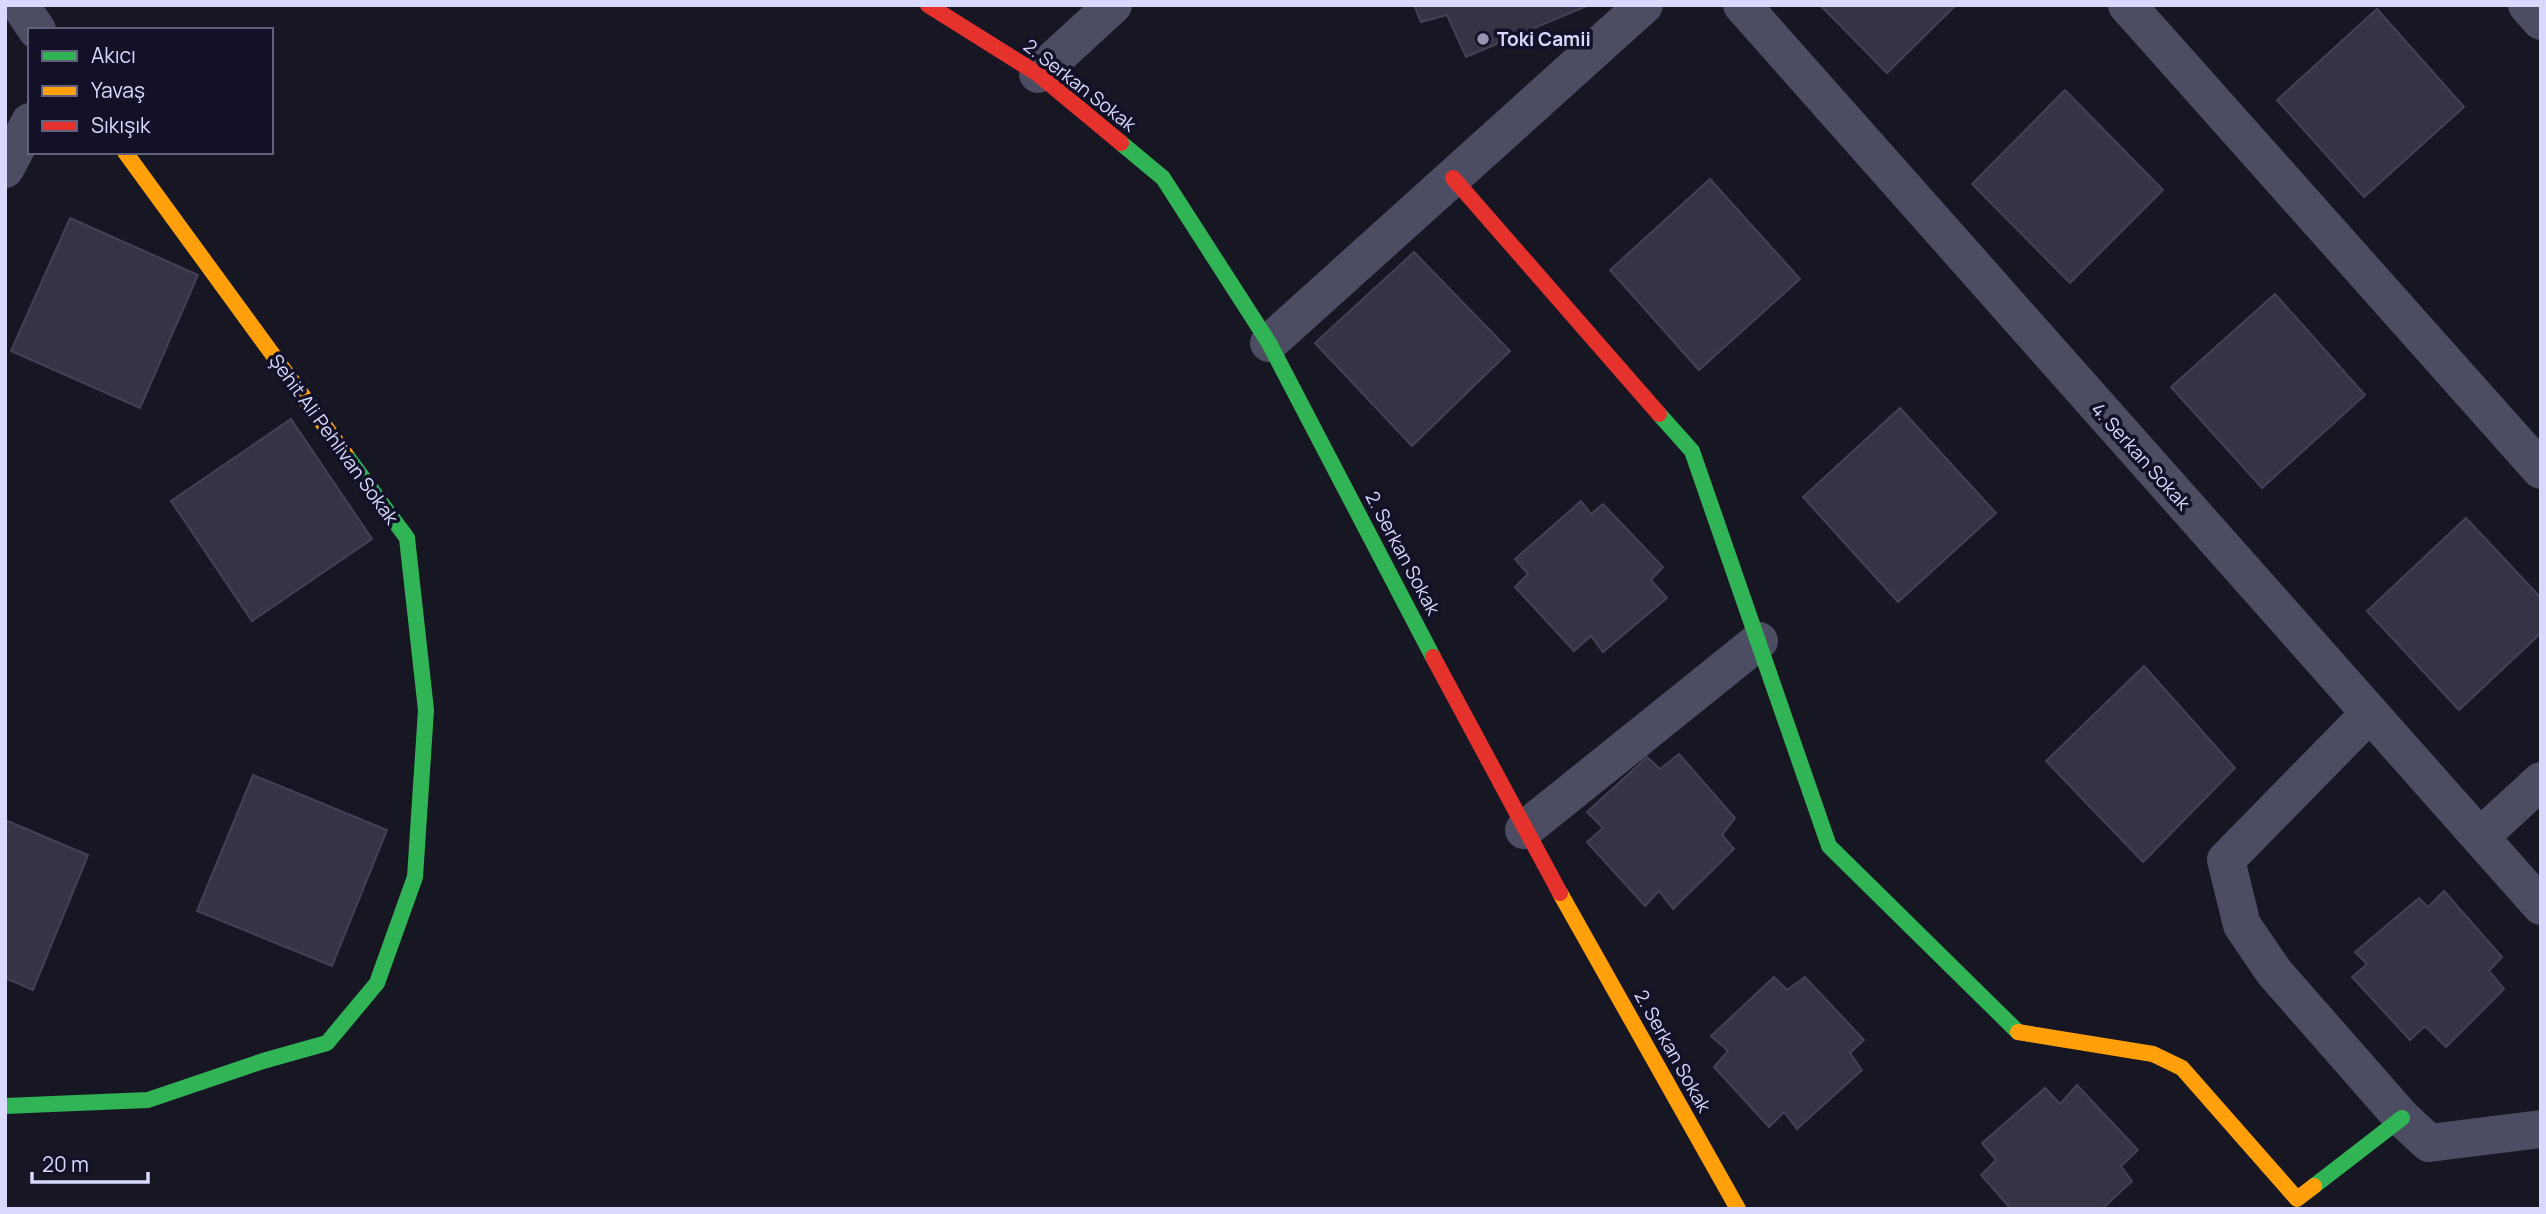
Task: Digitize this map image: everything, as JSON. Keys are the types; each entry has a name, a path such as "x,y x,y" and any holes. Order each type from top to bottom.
{"street":[{"path":"20,5 36,28"},
{"name":"2. Serkan Sokak","path":"928,5 1038,74 1163,178 1269,343 1524,830 1738,1209"},
{"path":"1038,74 1113,5"},
{"path":"1269,343 1644,5"},
{"name":"4. Serkan Sokak","path":"1742,5 2541,906"},
{"path":"2127,5 2541,470"},
{"path":"2527,5 2541,21"},
{"path":"5,169 28,126"},
{"name":"Şehit Ali Pehlivan Sokak","path":"5,1106 148,1100 263,1061 327,1043 377,983 415,877 426,710 407,538 126,154"},
{"path":"1453,178 1692,451 1829,846 2018,1032 2153,1054 2182,1068 2297,1199 2402,1118"},
{"path":"1524,830 1759,641"},
{"path":"2370,713 2226,860 2242,925 2274,972 2402,1118 2429,1143 2541,1129"},
{"path":"2480,837 2541,780"}],"building":[{"name":"Toki Camii","path":"1414,5 1589,5 1466,57 1447,15 1421,22"},
{"path":"1820,5 1956,5 1887,73"},
{"path":"2377,9 2464,107 2364,197 2277,100"},
{"path":"2065,90 2163,190 2070,283 1972,184"},
{"path":"1710,179 1800,279 1699,370 1610,270"},
{"path":"70,218 198,275 140,408 11,351"},
{"path":"1414,252 1510,351 1412,446 1315,343"},
{"path":"2275,294 2365,395 2262,488 2171,387"},
{"path":"1900,408 1996,513 1898,602 1803,497"},
{"path":"291,419 372,539 252,621 171,501"},
{"path":"1581,501 1591,514 1603,504 1663,567 1651,580 1667,598 1603,652 1591,636 1574,651 1515,587 1528,574 1515,559"},
{"path":"2466,518 2541,598 2541,633 2459,710 2367,611"},
{"path":"2144,666 2235,768 2143,862 2046,761"},
{"path":"1679,754 1735,818 1722,835 1734,849 1673,909 1659,891 1645,906 1587,842 1603,828 1587,812 1647,757 1660,769"},
{"path":"253,775 387,830 332,966 197,911"},
{"path":"5,820 88,855 33,990 5,978"},
{"path":"2444,891 2502,957 2489,971 2504,989 2446,1047 2425,1026 2410,1040 2352,977 2367,964 2355,952 2419,898 2428,907"},
{"path":"1774,977 1787,990 1805,977 1864,1040 1850,1053 1862,1070 1797,1129 1784,1112 1769,1127 1714,1067 1728,1051 1711,1036"},
{"path":"2077,1085 2138,1150 2121,1166 2132,1181 2102,1209 2011,1209 1981,1175 1996,1160 1982,1143 2045,1088 2060,1104"}],"traffic: fast":[{"path":"1121,143 1163,178 1269,343 1433,657"},
{"path":"1659,414 1692,451 1829,846 2018,1032"},
{"path":"5,1106 148,1100 263,1061 327,1043 377,983 415,877 426,710 407,538 346,455"},
{"path":"2314,1186 2402,1118"}],"traffic: slow":[{"path":"126,154 346,455"},
{"path":"1560,893 1738,1209"},
{"path":"2018,1032 2153,1054 2182,1068 2297,1199 2314,1186"}],"traffic: jam":[{"path":"928,5 1038,74 1121,143"},
{"path":"1453,178 1659,414"},
{"path":"1433,657 1560,893"}],"place":[{"name":"Toki Camii","path":"1483,39"}]}
